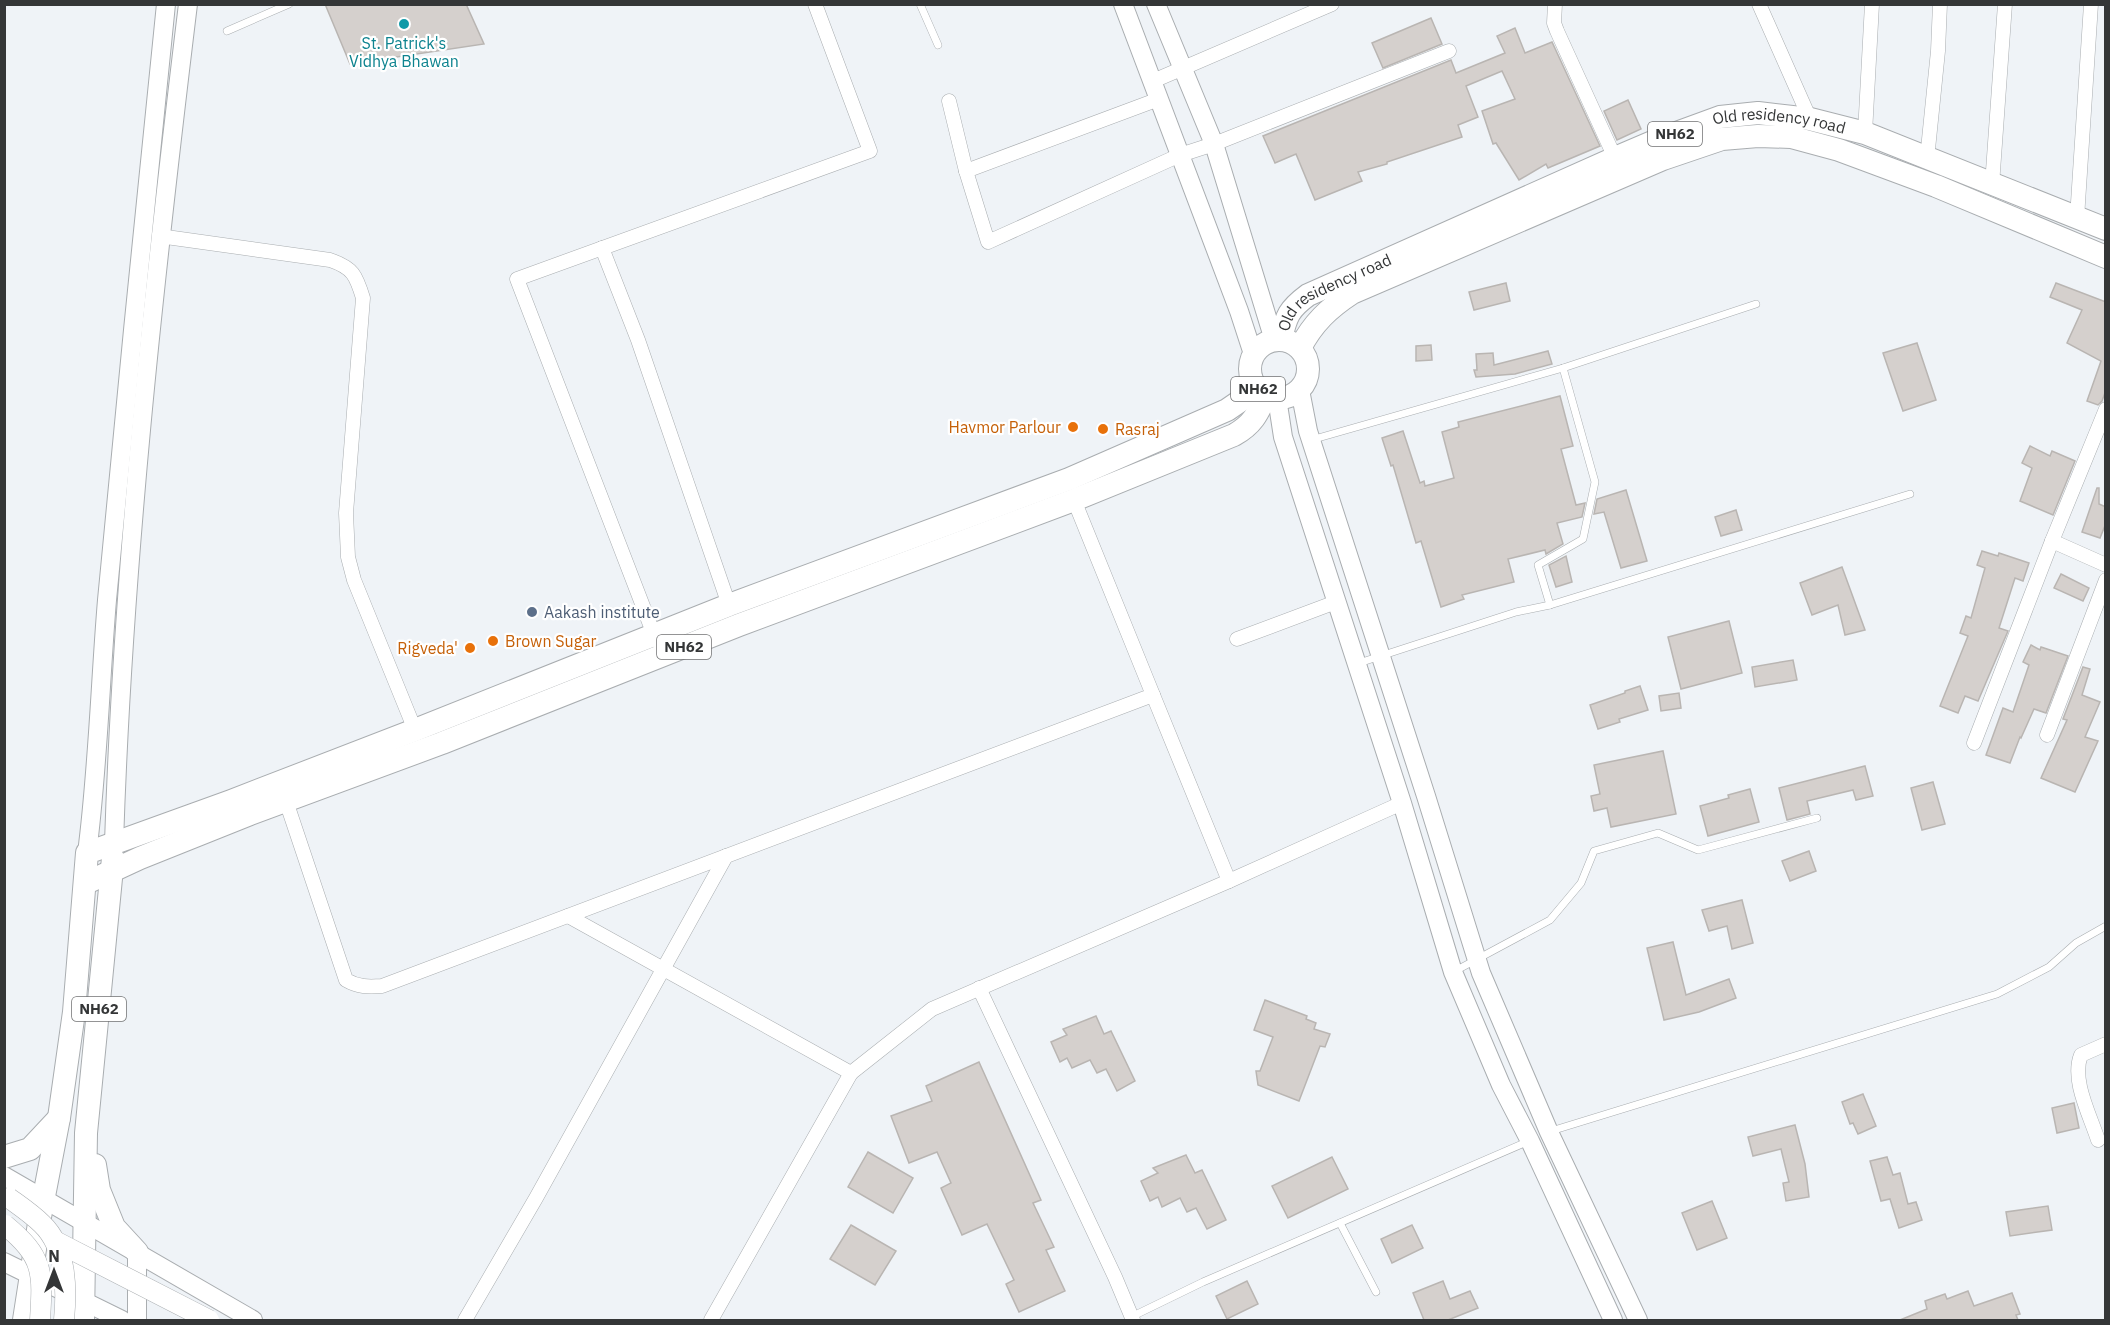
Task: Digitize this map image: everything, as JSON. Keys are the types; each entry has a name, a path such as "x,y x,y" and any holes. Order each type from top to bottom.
{"highway":[{"name":"Old residency road","path":"1285,342 1288,314 1308,295 1615,158 1720,117 1758,113 1810,119 1865,133 2106,230"},
{"name":"Old residency road","path":"1285,342 1310,330 1333,305 1352,293 1663,159 1722,139 1791,137 1839,150 1936,186 2106,257"},
{"name":"NH62","path":"86,883 112,870 286,801 442,743 658,646 729,604 1069,479 1227,410 1243,399 1266,393 1290,397 1300,390 1307,380 1309,369 1307,358 1285,342 1262,345 1253,354 1250,374 1266,393"},
{"name":"NH62","path":"24,1320 60,1118 74,1012 87,853 231,801 415,730 1074,500 1240,432 1254,422 1266,393"},
{"name":"NH62","path":"83,1311 87,1125 114,843"},
{"path":"4,1157 30,1149 60,1118"},
{"path":"87,1125 99,1190 114,1227 137,1252"}],"main road":[{"path":"9,1198 43,1225 56,1240 209,1320"},
{"path":"5,1225 26,1242 35,1255 42,1295 40,1320"},
{"path":"56,1240 64,1273 64,1320"}],"street":[{"path":"87,853 93,805 105,627 127,383 166,4"},
{"path":"114,843 118,724 144,385 159,236 188,4"},
{"path":"658,646 518,279 870,151 815,4"},
{"path":"1124,4 1253,354"},
{"path":"1156,4 1214,144 1285,342"},
{"path":"966,171 1156,90 1183,68 1332,4"},
{"path":"1555,4 1554,23 1557,31 1615,158"},
{"path":"1759,4 1810,119"},
{"path":"1865,133 1872,4"},
{"path":"1927,159 1938,51 1940,4"},
{"path":"1992,185 2005,4"},
{"path":"2077,218 2091,4"},
{"path":"949,101 966,171 988,242 1180,155 1214,144 1449,51"},
{"path":"159,236 330,260 345,265 356,277 363,298 346,513 348,558 354,580 415,730"},
{"path":"602,248 638,340 729,604"},
{"path":"1300,390 1311,440 1477,960 1549,1132 1638,1320"},
{"path":"1266,393 1283,437 1402,803 1453,972 1501,1085 1530,1141 1612,1320"},
{"path":"1974,743 2052,541 2101,434 2106,410"},
{"path":"1074,500 1229,881"},
{"path":"2052,541 2106,565"},
{"path":"2048,735 2106,580"},
{"path":"1237,639 1336,602"},
{"path":"286,801 346,980 367,987 382,986 1153,695"},
{"path":"711,1320 851,1073 932,1009 1229,881 1402,803"},
{"path":"465,1320 531,1208 726,856"},
{"path":"568,916 851,1073"},
{"path":"980,988 1110,1266 1132,1319"},
{"path":"2098,1140 2077,1077 2077,1065 2081,1055 2106,1044"},
{"path":"4,1176 253,1320"},
{"path":"136,1320 137,1252"},
{"path":"4,1262 32,1275 83,1311 122,1320"}],"lane":[{"path":"227,31 289,4"},
{"path":"920,4 938,45"},
{"path":"1311,440 1563,368 1756,304"},
{"path":"1550,605 1538,565 1583,539 1595,482 1563,368"},
{"path":"1356,663 1516,612 1550,605 1910,494"},
{"path":"1453,972 1550,920 1581,883 1594,851 1658,833 1698,850 1817,818"},
{"path":"1549,1132 1997,994 2049,967 2076,943 2106,926"},
{"path":"1132,1319 1203,1282 1530,1141"},
{"path":"1340,1223 1376,1292"}],"building":[{"name":"St. Patrick's Vidhya Bhawan","path":"325,4 466,4 484,44 350,64"},
{"path":"1431,18 1442,44 1383,68 1372,43"},
{"path":"1515,28 1525,53 1552,42 1600,146 1548,168 1546,164 1519,180 1496,143 1493,144 1482,111 1515,99 1502,71 1466,86 1478,117 1458,125 1462,137 1358,172 1362,181 1315,200 1296,154 1275,163 1263,136 1451,60 1456,73 1505,53 1497,36"},
{"path":"1628,100 1641,129 1617,140 1604,111"},
{"path":"1506,283 1510,301 1474,310 1469,292"},
{"path":"2056,283 2106,302 2106,390 2098,405 2087,401 2101,361 2067,343 2082,310 2050,297"},
{"path":"1917,343 1936,400 1903,411 1883,353"},
{"path":"1431,345 1432,360 1416,361 1416,346"},
{"path":"1548,351 1552,364 1515,374 1476,377 1474,370 1477,370 1476,354 1493,353 1494,365"},
{"path":"1560,396 1573,446 1561,449 1576,505 1585,503 1582,517 1557,523 1563,544 1546,554 1545,550 1508,559 1514,582 1462,595 1464,599 1441,607 1421,541 1416,543 1393,465 1391,466 1382,438 1403,431 1420,483 1424,481 1425,486 1454,478 1442,432 1459,427 1458,422"},
{"path":"2030,446 2050,456 2052,451 2075,461 2053,515 2020,501 2032,468 2022,463"},
{"path":"2097,488 2099,488 2099,504 2106,507 2106,523 2100,538 2082,532"},
{"path":"1626,490 1647,561 1621,568 1604,512 1594,514 1597,499"},
{"path":"1736,510 1742,530 1721,536 1715,517"},
{"path":"1982,551 1998,556 1999,553 2029,563 2023,581 2015,578 1999,628 2008,631 1978,701 1965,696 1958,713 1940,706 1968,636 1960,633 1966,616 1971,618 1985,568 1977,565"},
{"path":"1566,556 1572,582 1556,587 1549,565"},
{"path":"1842,567 1865,630 1845,635 1838,605 1812,615 1800,583"},
{"path":"2061,574 2089,588 2083,601 2054,588"},
{"path":"1729,621 1742,673 1681,689 1668,637"},
{"path":"2031,645 2040,650 2041,647 2068,656 2046,713 2034,709 2010,763 1986,755 2003,708 2013,712 2029,665 2023,662"},
{"path":"1793,660 1797,680 1755,687 1752,667"},
{"path":"2083,667 2090,669 2082,695 2100,702 2085,737 2098,741 2075,792 2041,778 2067,720 2063,719"},
{"path":"1640,686 1648,710 1619,719 1620,722 1598,729 1590,705"},
{"path":"1679,693 1681,708 1661,711 1659,696"},
{"path":"1663,751 1676,814 1611,827 1607,808 1594,811 1591,796 1600,794 1594,765"},
{"path":"1865,766 1873,796 1856,800 1853,790 1807,801 1810,814 1787,820 1779,788"},
{"path":"1933,782 1945,824 1922,830 1911,788"},
{"path":"1750,789 1759,822 1708,836 1700,806"},
{"path":"1809,851 1816,871 1790,881 1782,861"},
{"path":"1742,900 1753,943 1732,949 1727,926 1709,931 1702,910"},
{"path":"1673,942 1686,995 1729,979 1736,998 1699,1012 1664,1020 1647,948"},
{"path":"1265,1000 1307,1016 1306,1019 1316,1023 1314,1029 1330,1034 1325,1047 1320,1046 1299,1101 1258,1085 1256,1071 1260,1071 1273,1037 1254,1030"},
{"path":"1096,1016 1104,1034 1111,1031 1135,1081 1117,1091 1106,1069 1097,1073 1090,1060 1072,1068 1067,1058 1060,1062 1051,1042 1067,1035 1063,1029"},
{"path":"979,1062 1041,1200 1033,1203 1054,1247 1046,1250 1065,1291 1019,1312 1006,1284 1014,1280 987,1224 962,1235 941,1188 951,1183 937,1152 909,1163 891,1116 932,1101 926,1086"},
{"path":"1863,1094 1876,1126 1858,1134 1853,1123 1850,1124 1842,1102"},
{"path":"2074,1103 2079,1128 2057,1133 2052,1108"},
{"path":"1795,1125 1805,1164 1809,1197 1786,1201 1783,1183 1789,1182 1781,1149 1753,1156 1748,1137"},
{"path":"868,1152 913,1178 893,1213 848,1187"},
{"path":"1186,1155 1195,1173 1202,1170 1226,1220 1207,1229 1196,1208 1187,1212 1180,1198 1162,1207 1158,1197 1150,1201 1141,1181 1158,1173 1153,1168"},
{"path":"1332,1157 1348,1189 1288,1218 1272,1186"},
{"path":"1887,1157 1893,1175 1900,1173 1908,1204 1916,1202 1922,1220 1899,1228 1890,1199 1881,1201 1870,1161"},
{"path":"1712,1201 1727,1238 1697,1250 1682,1213"},
{"path":"2048,1206 2052,1230 2010,1236 2006,1212"},
{"path":"851,1225 896,1251 875,1285 830,1259"},
{"path":"1412,1225 1423,1248 1392,1263 1381,1239"},
{"path":"1247,1281 1258,1304 1227,1319 1216,1296"},
{"path":"1443,1281 1450,1299 1470,1291 1478,1308 1448,1320 1424,1320 1413,1293"},
{"path":"1968,1291 1974,1306 2012,1293 2020,1314 2016,1315 2018,1320 1900,1320 1927,1309 1925,1301 1945,1294 1947,1299"}],"place":[{"name":"St. Patrick's Vidhya Bhawan","path":"404,24"},
{"name":"Havmor Parlour","path":"1073,427"},
{"name":"Rasraj","path":"1103,429"},
{"name":"Aakash institute","path":"532,612"},
{"name":"Brown Sugar","path":"493,641"},
{"name":"Rigveda'","path":"470,648"}]}
